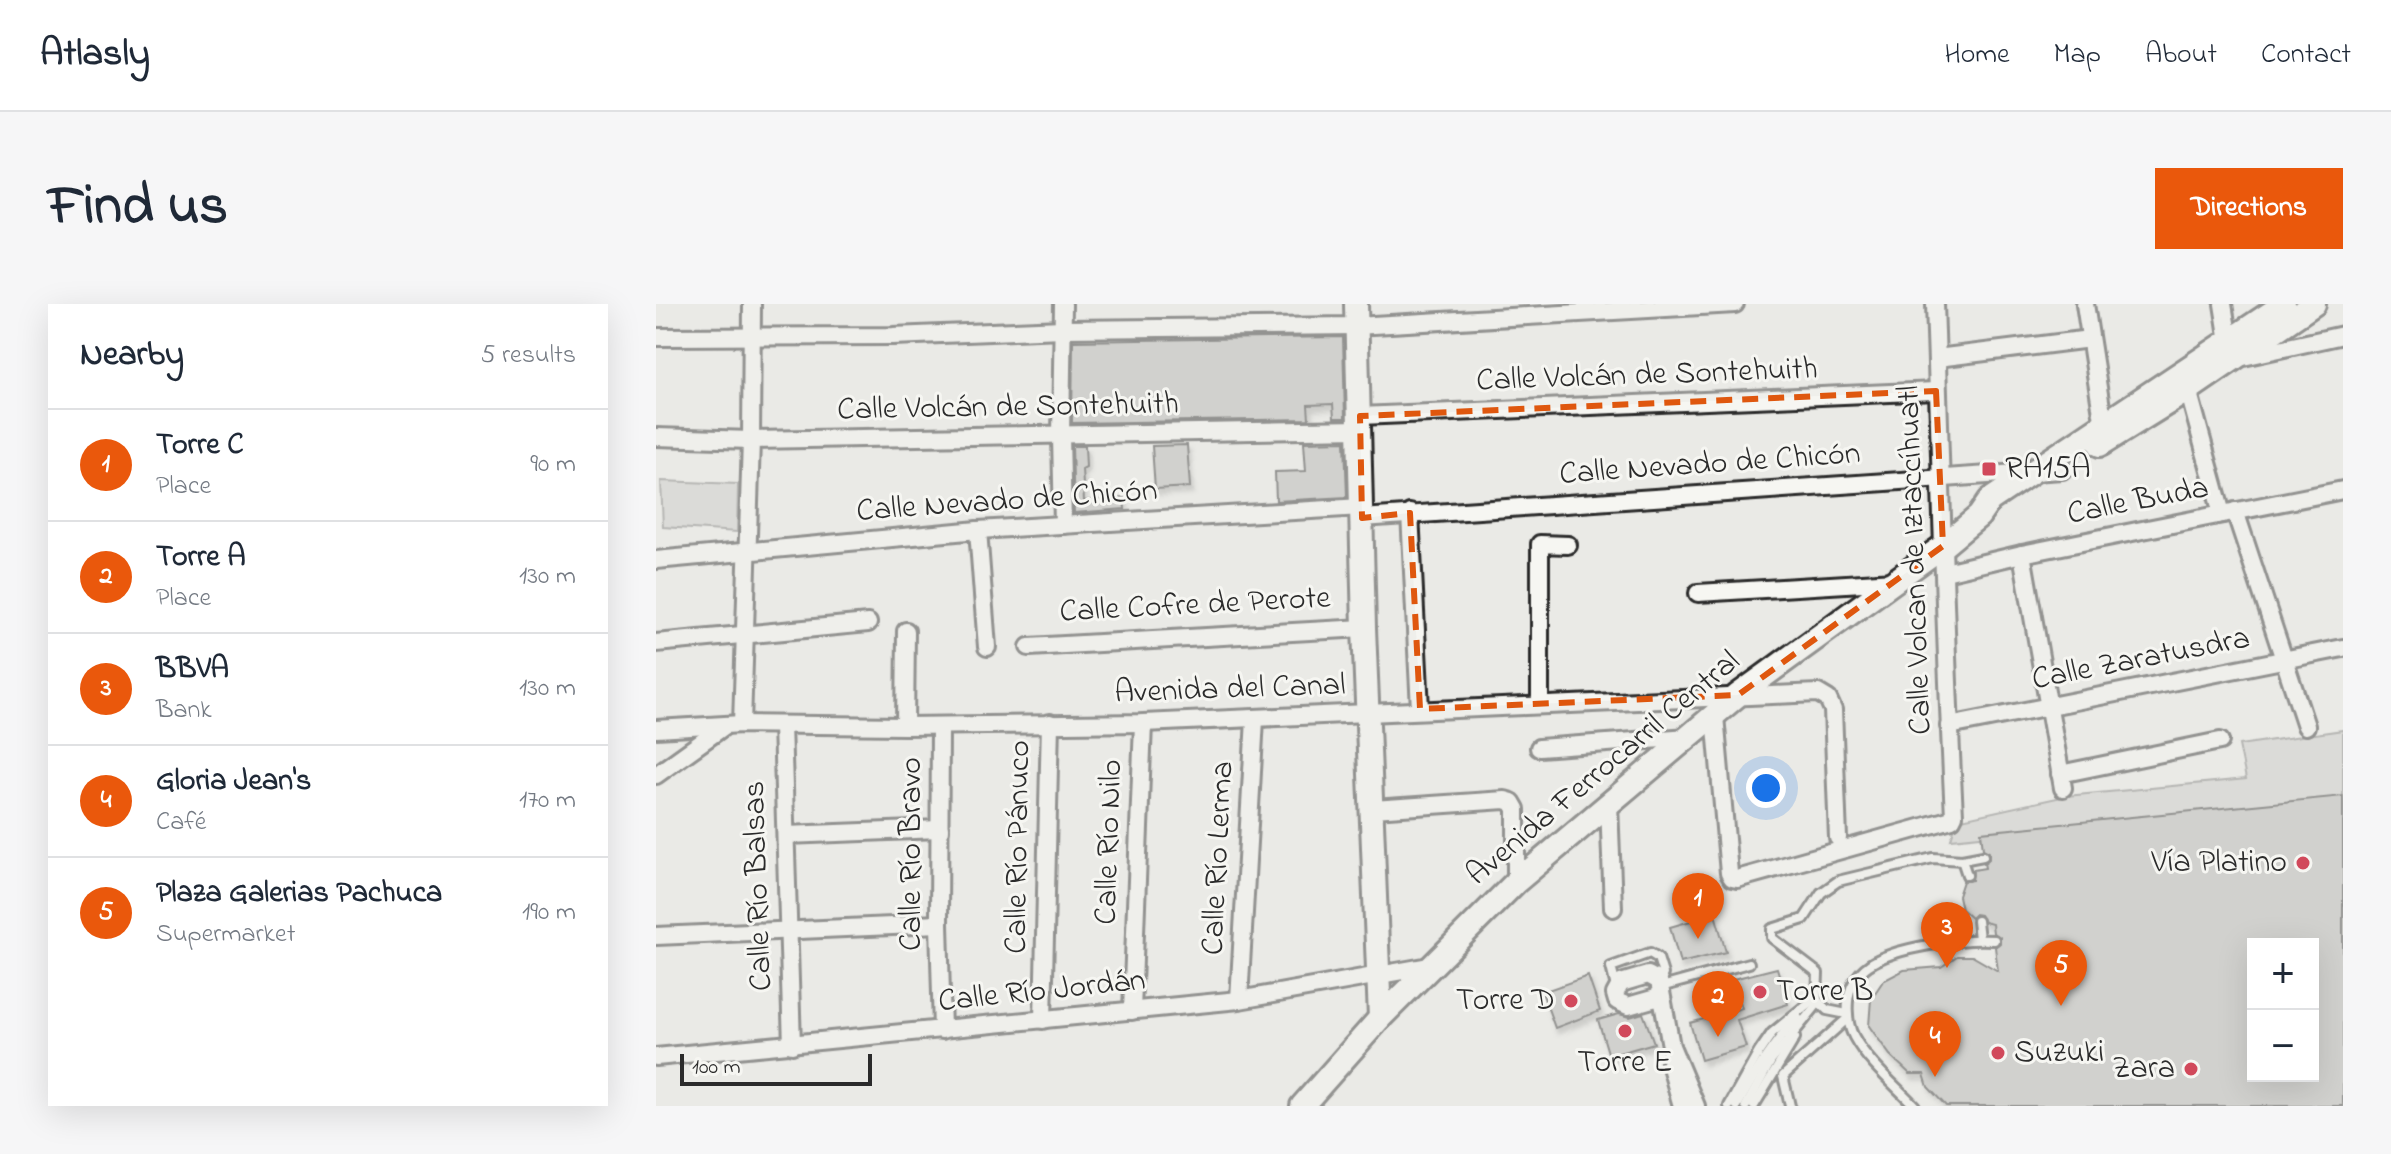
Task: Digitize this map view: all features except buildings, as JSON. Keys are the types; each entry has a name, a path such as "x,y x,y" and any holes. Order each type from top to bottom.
{"street":[{"path":"656,775 733,725 744,633 752,304"},
{"path":"1063,304 1063,525"},
{"path":"656,337 893,336 1356,315 1735,304"},
{"name":"Calle Volcan de Iztaccíhuatl","path":"1715,716 1729,873 1732,878 1948,822 1954,815 1939,480 1935,304"},
{"path":"2085,304 2105,433"},
{"path":"2223,304 2230,350 2343,335"},
{"name":"Avenida Ferrocarril Central","path":"1302,1106 1380,1018 1516,882 1738,695 1943,546 1979,516 1990,500 2033,472 2105,433 2186,381 2230,350 2284,304"},
{"name":"Avenida Ferrocarril Central","path":"2230,350 2314,304"},
{"name":"Calle Cofre de Perote","path":"1356,315 1364,628 1380,1018"},
{"path":"1937,358 2090,339"},
{"path":"2186,381 2228,512 2306,726"},
{"name":"Calle Volcán de Sontehuith","path":"657,440 1061,436 1936,391"},
{"name":"Avenida Ferrocarril Central","path":"1979,516 1996,512 2062,470 2105,433"},
{"name":"Calle Nevado de Chicón","path":"656,560 978,530 1362,512 1410,513 2062,470"},
{"name":"Calle Buda","path":"1945,572 2343,490"},
{"path":"1410,513 1420,709"},
{"path":"978,530 987,647"},
{"path":"1540,704 1540,544 1568,545"},
{"path":"2022,554 2061,781 2220,741"},
{"path":"1698,593 1895,581"},
{"path":"656,643 868,623"},
{"name":"Calle Cofre de Perote","path":"1029,647 1364,628"},
{"path":"905,726 906,631"},
{"name":"Calle Zaratusdra","path":"1949,726 2343,648"},
{"name":"Avenida del Canal","path":"656,729 733,725 1143,723 1818,693 1828,699 1833,710 1838,838"},
{"name":"Calle Río Lerma","path":"1239,1000 1255,719"},
{"name":"Calle Río Pánuco","path":"1043,1020 1050,723"},
{"name":"Calle Río Nilo","path":"1132,1011 1143,723"},
{"name":"Calle Río Balsas","path":"782,725 792,1045"},
{"name":"Calle Río Bravo","path":"940,726 942,1030"},
{"path":"1539,748 1689,737"},
{"path":"1373,809 1512,802 1516,809 1516,882"},
{"path":"1609,804 1613,908"},
{"path":"786,835 940,829"},
{"path":"656,936 939,924"},
{"name":"Calle Río Jordán","path":"656,1057 1239,1000 1430,966"},
{"path":"1658,990 1628,1006 1622,1005 1615,994 1621,983 1648,975 1658,990 1671,1046 1696,1106"},
{"path":"1658,990 1682,1106"}],"lane":[{"path":"1754,1106 1818,1001 1818,973 1772,938 1772,929 1804,919 1821,893 1838,881 1933,858 1962,860 1983,856"},
{"path":"1962,860 1967,875"},
{"path":"1977,921 1979,939"},
{"path":"1915,1106 1853,1035 1848,1016 1849,993 1859,974 1870,964 1896,953 1957,941 1994,940"},
{"path":"1658,990 1749,963"},
{"path":"1818,1001 1827,1010 1848,1016"},
{"path":"1729,1106 1772,1033 1818,1001"},
{"path":"1737,1106 1779,1037 1818,1001"},
{"path":"1746,1106 1771,1061 1818,1001"},
{"path":"1790,1106 1783,1076 1848,1016"}],"highlighted area":[{"path":"1936,391 1943,546 1738,695 1420,709 1410,513 1362,518 1360,416"}],"shaded area":[{"path":"661,481 738,484 737,532 663,527"},
{"path":"2343,730 2343,798 1951,839 1957,820 2066,796 2246,779 2239,745"}],"place":[{"name":"RA15A","path":"1989,469"},
{"name":"Vía Platino","path":"2303,863"},
{"name":"Torre C","path":"1698,939"},
{"name":"BBVA","path":"1947,968"},
{"name":"Torre B","path":"1760,992"},
{"name":"Torre D","path":"1571,1001"},
{"name":"Plaza Galerias Pachuca","path":"2061,1006"},
{"name":"Torre E","path":"1625,1031"},
{"name":"Torre A","path":"1718,1037"},
{"name":"Suzuki","path":"1998,1053"},
{"name":"Zara","path":"2191,1069"},
{"name":"Gloria Jean's","path":"1935,1077"}]}
